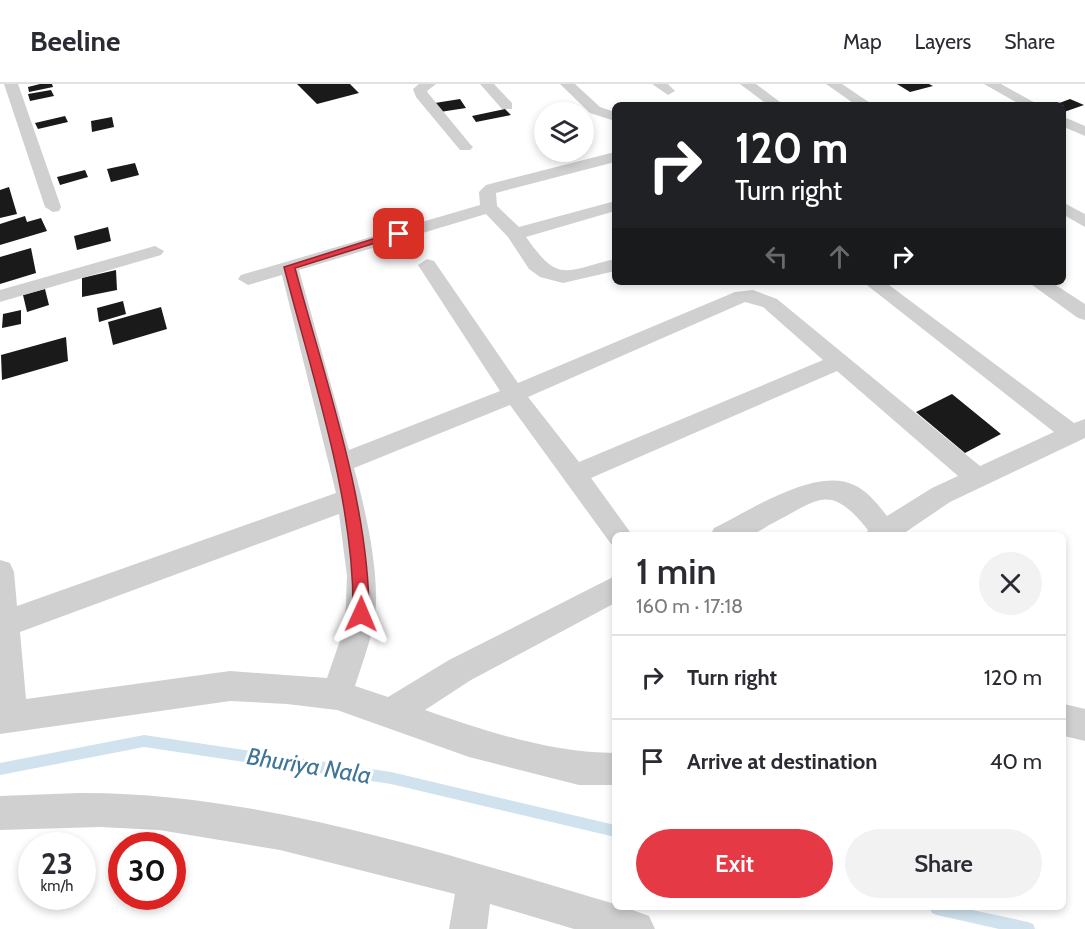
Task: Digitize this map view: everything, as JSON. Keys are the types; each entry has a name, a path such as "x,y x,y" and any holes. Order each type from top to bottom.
{"street":[{"path":"11,84 53,207"},
{"path":"429,84 420,89 421,94 465,147"},
{"path":"487,84 507,106"},
{"path":"567,84 595,110 612,116"},
{"path":"747,84 773,102"},
{"path":"833,84 861,102"},
{"path":"997,87 1021,84"},
{"path":"997,87 1026,102"},
{"path":"1066,123 1085,132"},
{"path":"612,158 492,188 487,192 489,207 515,234 536,265 547,273 563,277 612,266"},
{"path":"248,279 489,207"},
{"path":"515,234 612,207"},
{"path":"1066,209 1085,222"},
{"path":"0,296 155,251"},
{"path":"428,265 514,394 617,532"},
{"path":"289,267 350,499 362,601 359,626 337,695"},
{"path":"877,285 1078,431 941,495 883,532"},
{"path":"1043,285 1085,313"},
{"path":"341,463 514,394 742,296 753,296 770,303 978,478"},
{"path":"574,475 840,361"},
{"path":"731,532 817,491 836,488 854,496 880,532"},
{"path":"5,624 350,499"},
{"path":"0,572 5,624 6,717 230,686 287,689 337,695 470,741 579,769 612,769"},
{"path":"391,713 460,670 612,591"},
{"path":"1066,720 1085,725"},
{"path":"0,813 157,813 297,837 475,881 636,929"},
{"path":"468,929 475,881"}],"building":[{"path":"52,84 53,87 29,92 28,87"},
{"path":"297,84 350,84 359,93 317,104"},
{"path":"897,84 929,84 933,86 910,92"},
{"path":"51,90 54,96 30,101 28,94"},
{"path":"460,99 466,108 440,112 435,103"},
{"path":"1070,99 1084,105 1066,111 1066,102 1062,102"},
{"path":"505,109 511,115 476,122 472,116"},
{"path":"65,116 68,122 38,129 35,123"},
{"path":"112,117 114,127 92,132 91,121"},
{"path":"135,163 139,175 111,182 107,169"},
{"path":"85,170 88,177 60,185 57,177"},
{"path":"9,187 17,214 0,218 0,190"},
{"path":"25,216 27,222 41,218 47,231 0,245 0,224"},
{"path":"108,227 111,241 77,250 74,236"},
{"path":"31,248 36,273 0,284 0,257"},
{"path":"116,270 117,290 82,297 82,278"},
{"path":"45,289 49,305 27,312 23,295"},
{"path":"123,301 126,314 99,322 97,308"},
{"path":"161,307 167,329 113,345 108,322"},
{"path":"21,310 21,324 2,328 3,314"},
{"path":"66,337 68,361 2,380 1,355"},
{"path":"952,394 1001,434 965,453 916,412"}],"waterway":[{"name":"Bhuriya Nala","path":"0,769 144,741 391,778 612,830"},
{"name":"Bhuriya Nala","path":"946,910 1028,929"}],"route":[{"path":"361,614 361,576 350,498 289,267 399,234"}]}
